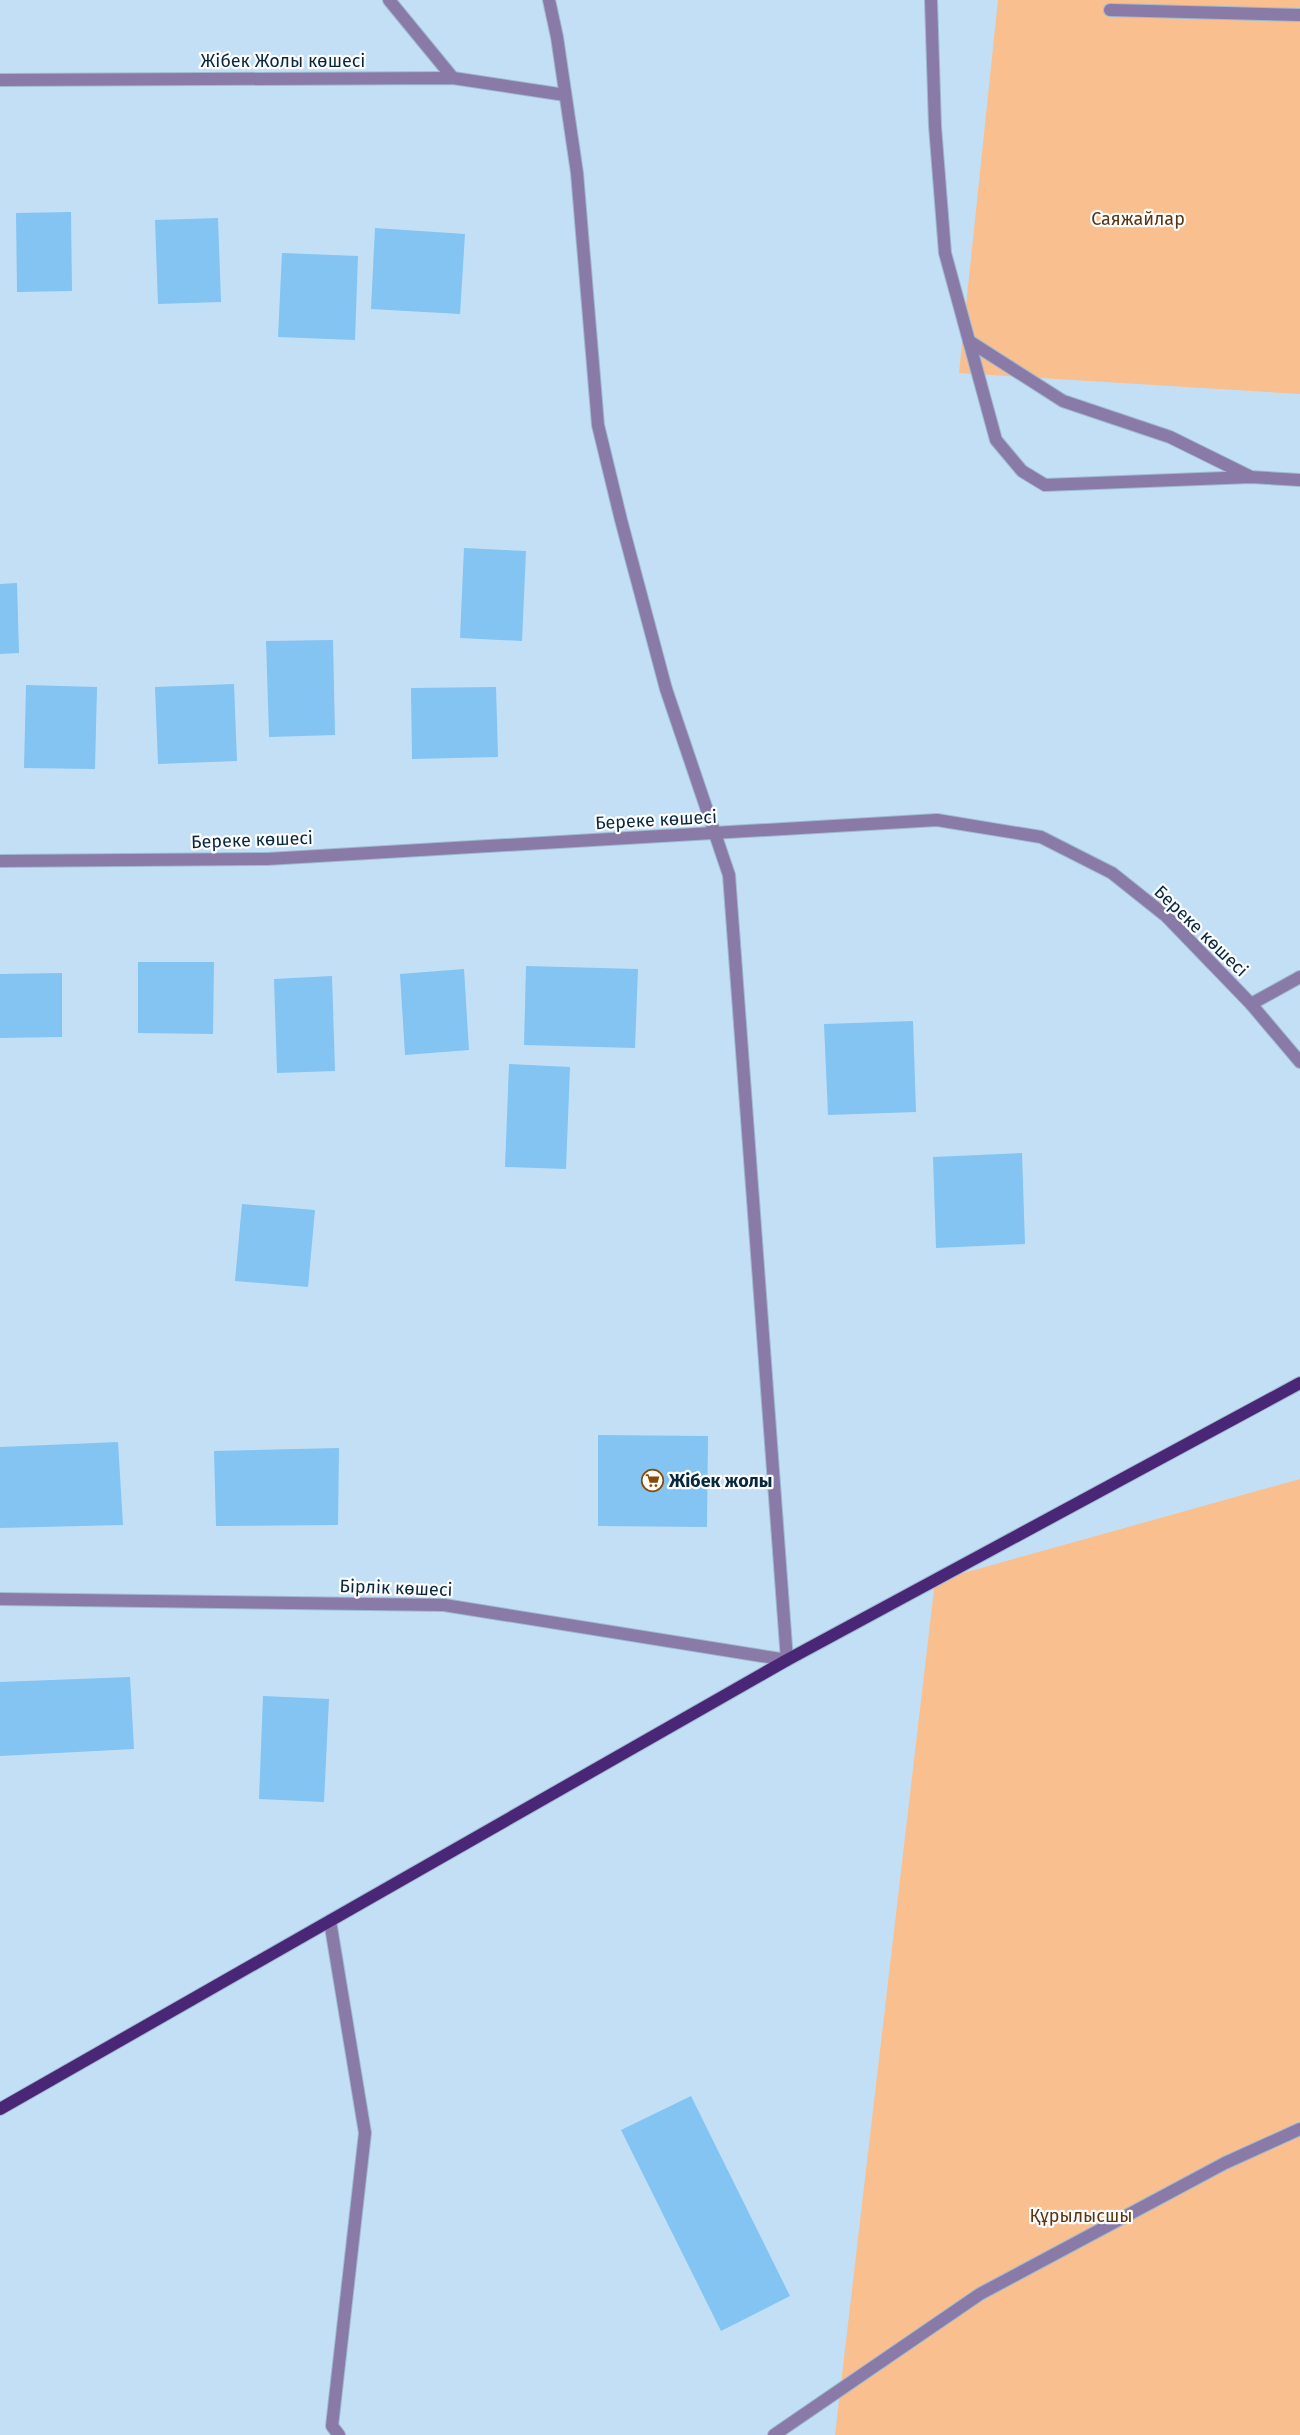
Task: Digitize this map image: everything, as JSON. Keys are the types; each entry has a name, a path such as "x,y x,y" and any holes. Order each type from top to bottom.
{"main road":[{"path":"0,2110 787,1660 1300,1383"}],"street":[{"path":"389,0 453,78"},
{"path":"549,0 577,173 598,426 666,689 729,875 787,1660"},
{"path":"931,0 935,126 945,253 996,440 1022,471 1045,485 1251,477 1300,480"},
{"path":"1110,10 1300,15"},
{"name":"Жібек Жолы көшесі","path":"0,80 453,78 565,95"},
{"path":"969,341 1063,401 1170,437 1251,477"},
{"name":"Береке көшесі","path":"0,861 267,858 937,820 1042,838 1112,873 1166,916 1251,1004 1300,1062"},
{"path":"1251,1004 1300,977"},
{"name":"Бірлік көшесі","path":"0,1599 444,1605 787,1660"},
{"path":"330,1921 365,2133 332,2426 339,2435"},
{"path":"774,2435 980,2294 1225,2163 1300,2129"}],"green space":[{"name":"Саяжайлар","path":"998,0 1300,0 1300,394 959,373"},
{"name":"Құрылысшы","path":"1300,1479 1300,2435 835,2435 935,1581"}],"building":[{"path":"71,212 72,291 17,292 16,213"},
{"path":"218,218 221,302 158,304 155,220"},
{"path":"375,228 465,234 460,314 371,309"},
{"path":"282,253 358,256 355,340 278,337"},
{"path":"464,548 526,551 522,641 460,638"},
{"path":"17,583 19,653 0,654 0,584"},
{"path":"333,640 335,735 269,737 266,641"},
{"path":"234,684 237,761 158,764 155,687"},
{"path":"26,685 97,687 95,769 24,768"},
{"path":"496,687 498,757 412,759 411,688"},
{"path":"138,962 214,962 213,1034 138,1033"},
{"path":"526,966 638,969 635,1048 524,1045"},
{"path":"464,969 469,1050 405,1055 400,974"},
{"path":"62,973 62,1037 0,1038 0,974"},
{"path":"332,976 335,1071 277,1073 274,979"},
{"path":"913,1021 916,1112 828,1115 824,1024"},
{"path":"509,1064 570,1067 566,1169 505,1167"},
{"path":"1022,1153 1025,1244 936,1248 933,1157"},
{"path":"242,1204 315,1210 308,1287 235,1281"},
{"name":"Жібек жолы","path":"598,1435 708,1436 707,1527 598,1526"},
{"path":"118,1442 123,1525 0,1528 0,1447"},
{"path":"339,1448 338,1525 216,1526 214,1451"},
{"path":"130,1677 134,1749 0,1756 0,1682"},
{"path":"263,1696 329,1699 324,1802 259,1799"},
{"path":"691,2096 790,2296 721,2331 621,2130"}],"place":[{"name":"Жібек жолы","path":"653,1481"}]}
